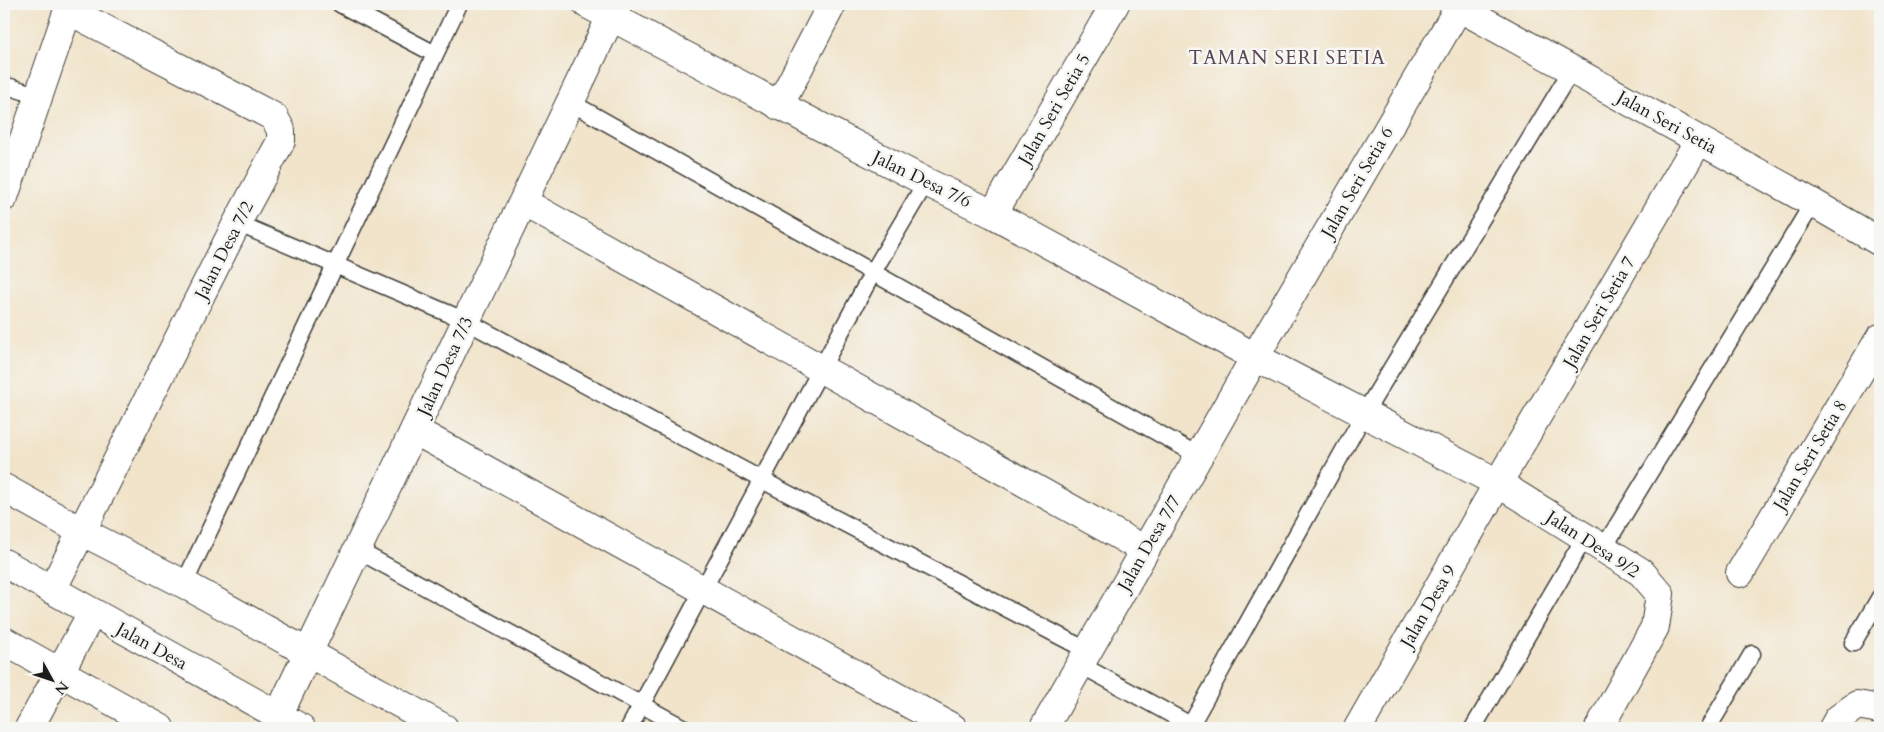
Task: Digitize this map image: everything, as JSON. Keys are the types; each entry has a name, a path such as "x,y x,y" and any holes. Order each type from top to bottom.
{"street":[{"name":"Jalan Desa 7/6","path":"588,4 614,10 779,106 926,182 993,214 1255,357 1364,414"},
{"path":"779,106 832,4"},
{"name":"Jalan Seri Setia 5","path":"993,214 1115,4"},
{"name":"Jalan Seri Setia","path":"1456,5 1880,242"},
{"name":"Jalan Seri Setia 6","path":"1255,357 1456,5"},
{"path":"4,198 70,7"},
{"name":"Jalan Desa 7/2","path":"52,590 237,223 281,141 281,130 274,117 70,7"},
{"name":"Jalan Desa 7/3","path":"289,722 308,652 614,10"},
{"name":"Jalan Seri Setia 7","path":"1498,483 1700,140"},
{"path":"523,202 1145,550"},
{"name":"Jalan Seri Setia 8","path":"1740,572 1880,338"},
{"name":"Jalan Desa 7/7","path":"1044,728 1255,357"},
{"name":"Jalan Desa 9/2","path":"1364,414 1498,483 1641,572 1660,594 1655,627 1599,728"},
{"path":"414,430 953,728"},
{"name":"Jalan Desa 9","path":"1358,728 1498,483"},
{"path":"4,488 81,531 184,584 444,728"},
{"name":"Jalan Desa","path":"4,564 289,722"},
{"path":"30,728 92,613"},
{"path":"4,642 160,728"},
{"path":"1833,728 1838,719 1857,705 1880,709"}],"lane":[{"path":"340,4 435,54"},
{"path":"184,584 459,4"},
{"path":"237,223 466,320 762,480 1084,658 1192,727 1364,414 1572,69"},
{"path":"4,85 39,96"},
{"path":"570,102 1199,456"},
{"path":"629,728 873,272 926,182"},
{"path":"1473,728 1813,203"},
{"path":"357,550 684,728"},
{"path":"1853,643 1880,597"},
{"path":"1708,728 1752,654"}],"district":[{"name":"TAMAN SERI SETIA","path":"1287,57"}]}
